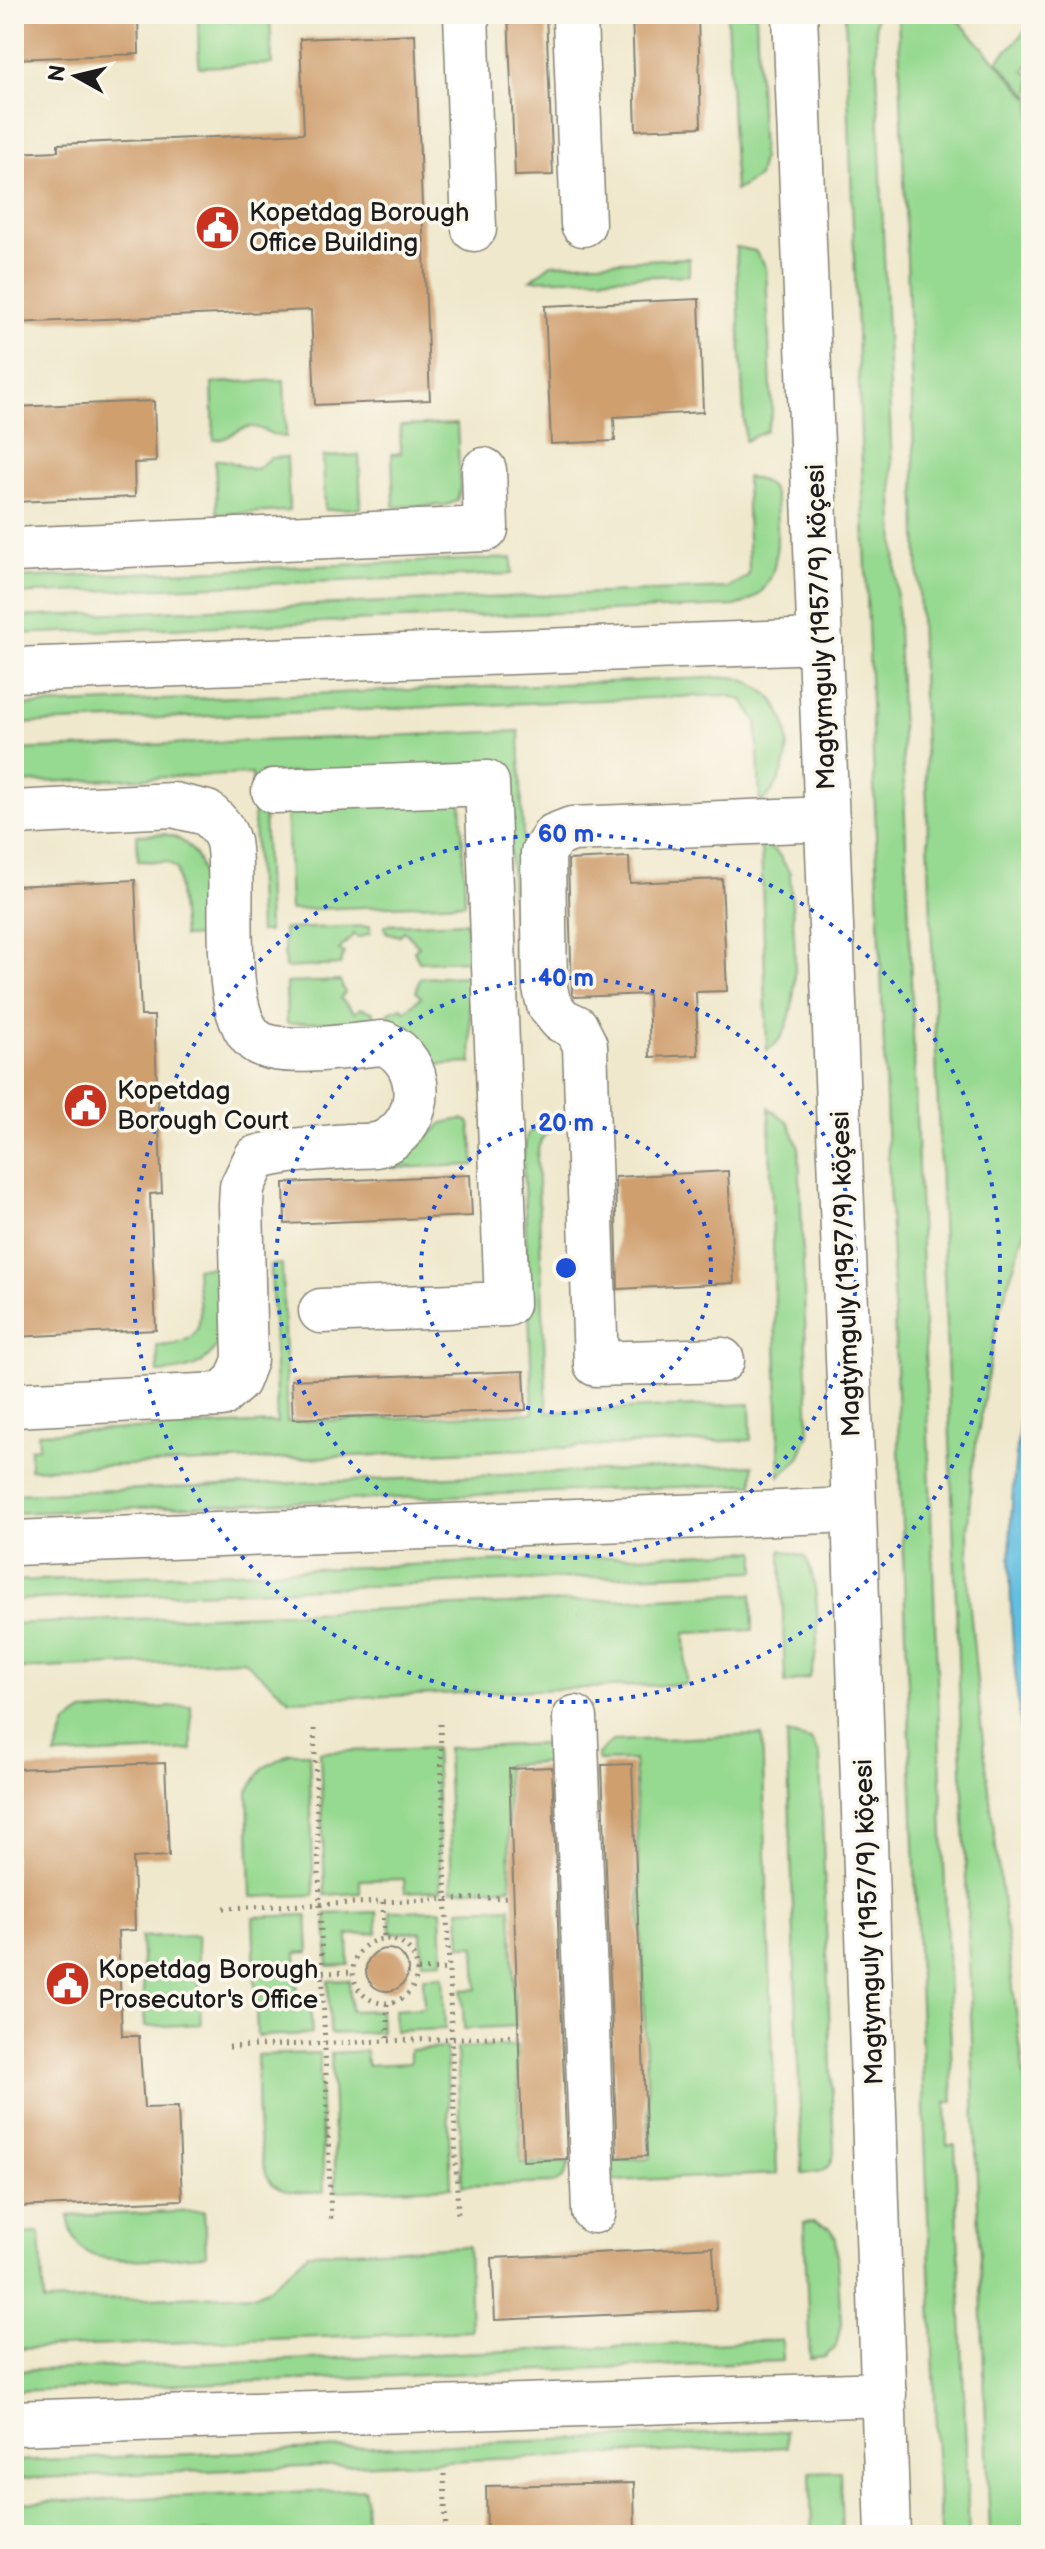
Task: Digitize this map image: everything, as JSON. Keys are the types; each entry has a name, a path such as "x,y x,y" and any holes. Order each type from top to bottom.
{"street":[{"path":"466,14 474,229"},
{"name":"Magtymguly (1957/9) köçesi","path":"795,14 854,1510 888,2535"},
{"path":"575,19 583,224"},
{"path":"14,550 486,529 484,470"},
{"path":"14,670 820,641"},
{"path":"274,791 487,783 507,1304 321,1311"},
{"path":"14,813 173,805 207,813 228,841 234,987 242,1027 261,1045 281,1049 384,1043 397,1049 407,1060 416,1092 409,1119 382,1144 286,1151 256,1158 242,1187 241,1205 245,1360 237,1381 221,1395 14,1405"},
{"path":"722,1360 596,1364 585,1045 576,1027 561,1020 549,1005 545,988 543,853 554,836 572,829 827,819"},
{"path":"14,1543 854,1510"},
{"path":"575,1718 594,2211"},
{"path":"14,2423 884,2394"}],"path":[{"path":"440,1724 458,2217"},
{"path":"314,1729 331,2222"},
{"path":"224,1908 511,1897"},
{"path":"383,1902 384,1938"},
{"path":"384,1938 407,1947 418,1970 416,1982 409,1993 387,2004 363,1995 353,1972 362,1949 384,1938"},
{"path":"418,1970 449,1969"},
{"path":"323,1973 353,1972"},
{"path":"387,2004 388,2041"},
{"path":"229,2047 517,2036"},
{"path":"444,2474 446,2535"}],"green space":[{"path":"198,14 218,14 229,21 249,14 270,14 272,64 199,67"},
{"path":"727,14 756,14 762,158 758,177 735,191"},
{"path":"845,14 875,14 953,2102 946,2102 947,2145 955,2145 969,2535 940,2535"},
{"path":"898,14 959,14 956,18 1031,100 1031,1212 997,1320 972,1469 968,1528 969,1597 981,1724 1031,2135 1031,2535 990,2535"},
{"path":"1031,25 1031,61 1024,71 1031,76 1031,98 997,61"},
{"path":"736,247 755,251 766,267 772,414 766,431 745,441"},
{"path":"689,258 689,275 531,280 551,264"},
{"path":"284,380 286,437 250,427 214,440 212,383"},
{"path":"457,424 460,489 457,501 447,505 394,507 392,454 401,453 400,426"},
{"path":"359,455 361,508 325,510 323,457"},
{"path":"287,457 289,511 217,514 215,460 256,469 270,458"},
{"path":"746,477 765,483 774,495 777,550 767,585 749,601 735,606 14,634 14,617 728,588 748,576 749,571"},
{"path":"512,558 512,574 14,594 14,578"},
{"path":"732,677 753,684 770,697 781,712 786,731 787,750 783,770 774,788 760,804 757,722 743,700 727,695 14,724 14,706"},
{"path":"519,731 528,959 514,960 507,764 263,774 268,932 259,932 252,774 14,783 14,750"},
{"path":"461,797 465,903 290,910 286,805"},
{"path":"165,834 191,849 198,861 204,889 205,936 183,937 177,869 167,862 138,861 137,835"},
{"path":"761,840 779,855 790,873 795,969 789,1019 780,1038 767,1050"},
{"path":"466,922 467,960 419,962 414,950 419,946 404,931 399,936 386,932 385,925"},
{"path":"370,926 370,933 358,938 354,934 339,950 344,953 340,965 285,968 283,929"},
{"path":"468,976 472,1063 431,1065 389,1024 389,1012 402,1007 405,1011 421,997 416,992 420,978"},
{"path":"340,981 345,993 340,998 355,1013 360,1008 373,1012 373,1020 287,1024 286,983"},
{"path":"769,1108 789,1123 799,1148 809,1434 799,1458 780,1476"},
{"path":"551,1114 562,1115 562,1129 546,1134 537,1159 547,1412 750,1404 751,1440 30,1469 30,1448 39,1447 38,1433 277,1423 271,1265 282,1264 287,1422 533,1413 523,1159 527,1135"},
{"path":"462,1119 470,1123 475,1165 394,1168 443,1123"},
{"path":"217,1267 220,1326 212,1354 201,1363 183,1370 158,1373 157,1346 188,1339 199,1323 196,1268"},
{"path":"753,1465 753,1484 14,1513 14,1494"},
{"path":"781,1550 804,1556 813,1580 817,1616 816,1652 809,1678 785,1684"},
{"path":"756,1551 756,1571 14,1600 14,1581"},
{"path":"752,1594 753,1630 685,1633 686,1684 290,1700 243,1660 18,1669 20,1738 14,1738 14,1624"},
{"path":"191,1706 192,1750 55,1756 66,1724 83,1712"},
{"path":"787,1734 811,1740 820,1755 834,2153 827,2168 808,2173 802,2173"},
{"path":"762,1735 777,2174 613,2181 613,2160 650,2158 634,1760 598,1761 598,1754 612,1741"},
{"path":"543,1744 556,1762 506,1765 511,1887 452,1890 447,1748"},
{"path":"435,1748 441,1890 405,1892 404,1879 360,1880 360,1893 325,1895 320,1752"},
{"path":"290,1753 309,1753 314,1895 251,1897 248,1791 263,1768"},
{"path":"511,1907 516,2026 464,2029 462,1990 477,1989 475,1946 461,1946 459,1909"},
{"path":"441,1910 443,1961 422,1962 421,1932 391,1933 390,1911"},
{"path":"377,1912 377,1933 348,1935 349,1965 328,1966 326,1914"},
{"path":"307,1915 309,1952 296,1953 297,1996 310,1996 312,2034 257,2036 253,1917"},
{"path":"197,1935 201,2024 145,2027 141,1937"},
{"path":"443,1976 445,2029 395,2031 394,2010 424,2008 423,1977"},
{"path":"349,1980 351,2011 380,2010 381,2032 330,2034 328,1981"},
{"path":"517,2046 521,2163 570,2162 564,2177 556,2183 462,2186 457,2048"},
{"path":"446,2048 451,2187 336,2191 331,2053 366,2051 367,2065 410,2063 410,2050"},
{"path":"319,2053 324,2192 287,2191 276,2187 263,2165 258,2126 257,2055"},
{"path":"204,2211 206,2255 145,2259 112,2259 88,2253 76,2241 68,2216"},
{"path":"813,2222 829,2228 836,2238 841,2324 836,2346 825,2357 810,2359 804,2223"},
{"path":"40,2233 44,2302 256,2294 269,2288 308,2253 468,2246 471,2331 14,2349 14,2234"},
{"path":"782,2340 783,2361 14,2391 14,2371"},
{"path":"786,2431 787,2447 14,2479 14,2461"},
{"path":"840,2471 842,2535 812,2535 810,2472"},
{"path":"365,2489 366,2532 14,2535 14,2503"}],"water":[{"path":"1031,1356 1031,1810 1015,1673 1010,1539 1022,1401"}],"building":[{"path":"14,14 138,14 139,54 14,59"},
{"path":"508,14 546,14 553,175 515,176"},
{"path":"632,14 698,14 701,127 636,130"},
{"name":"Kopetdag Borough Office Building","path":"415,34 430,400 315,405 311,310 14,323 14,153 58,151 58,144 304,133 300,39"},
{"path":"699,299 703,412 614,417 615,441 551,444 545,306"},
{"path":"154,401 156,462 134,463 135,497 14,502 14,407"},
{"path":"629,857 630,883 722,879 727,991 696,992 698,1055 650,1057 648,994 575,997 572,994 568,860"},
{"name":"Kopetdag Borough Court","path":"135,880 141,1016 154,1016 162,1193 150,1194 156,1330 14,1337 14,886"},
{"path":"728,1171 734,1283 618,1289 615,1177"},
{"path":"470,1175 472,1216 285,1224 284,1183"},
{"path":"524,1371 526,1410 293,1419 291,1380"},
{"name":"Kopetdag Borough Prosecutor's Office","path":"165,1763 169,1856 133,1858 135,1930 118,1931 122,2036 139,2036 144,2108 178,2107 182,2200 14,2207 14,2160 21,2159 17,2051 14,2051 14,1769"},
{"path":"632,1764 647,2156 617,2158 602,1765"},
{"path":"552,1767 567,2159 523,2161 509,1769"},
{"path":"387,1949 402,1955 408,1970 402,1985 387,1991 372,1985 366,1970 372,1955"},
{"path":"713,2247 716,2310 495,2320 492,2258"},
{"path":"634,2483 635,2535 487,2535 486,2486"}],"place":[{"name":"Kopetdag Borough Office Building","path":"218,227"},
{"name":"Kopetdag Borough Court","path":"86,1105"},
{"name":"Kopetdag Borough Prosecutor's Office","path":"67,1984"}]}
